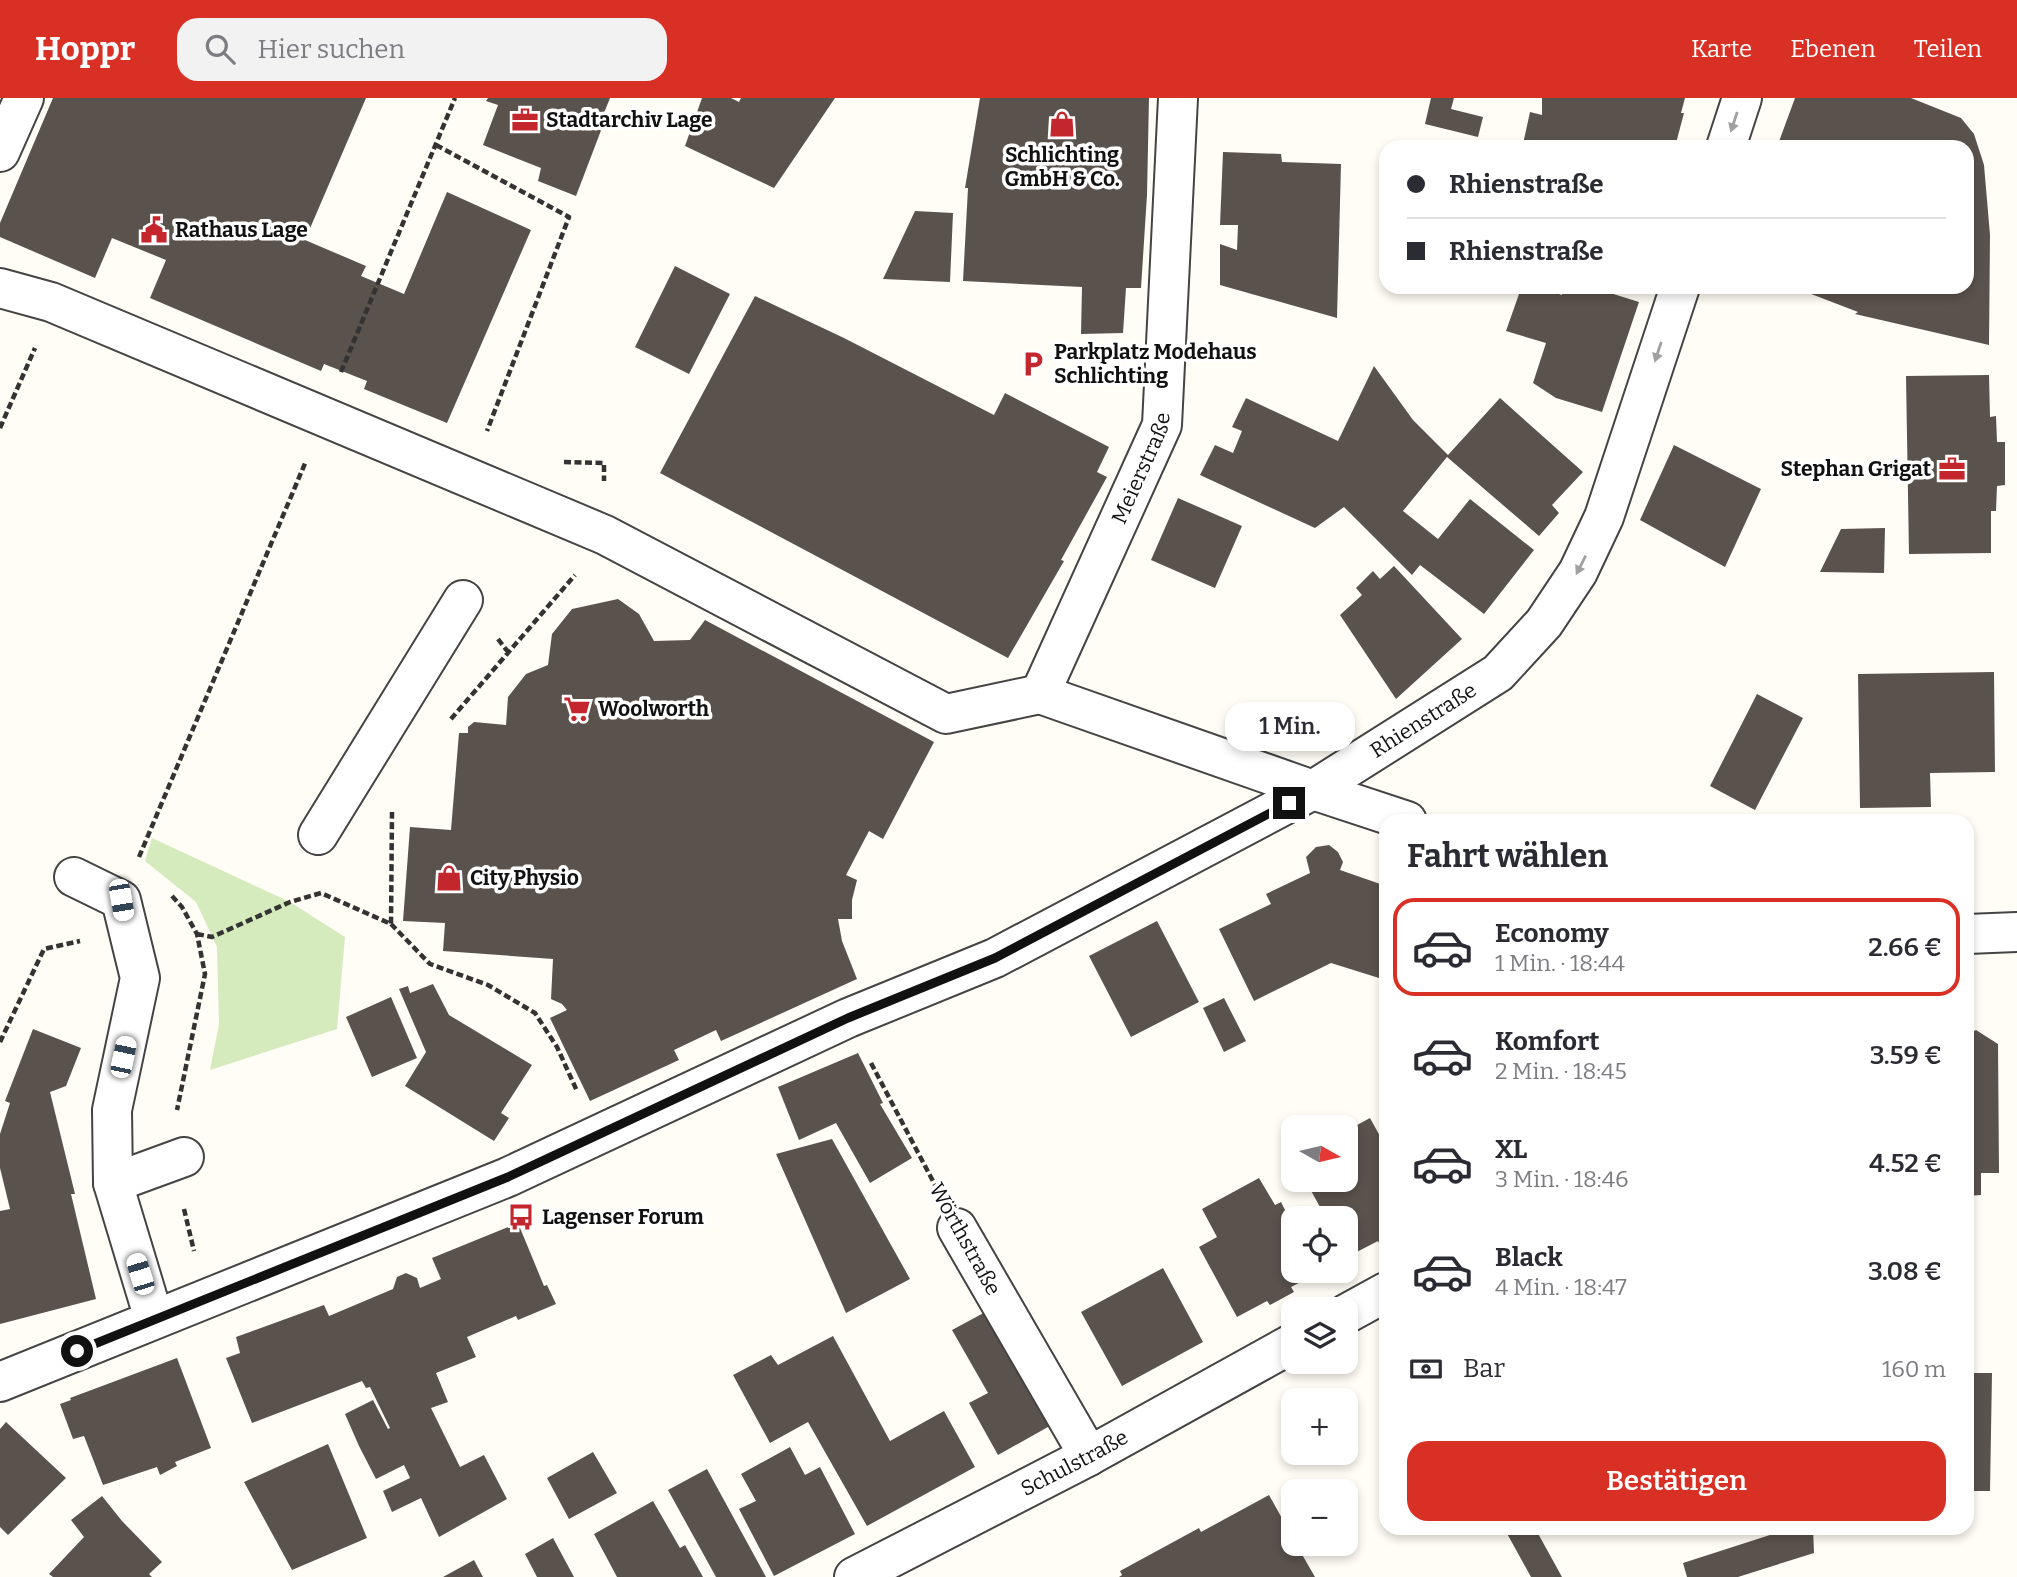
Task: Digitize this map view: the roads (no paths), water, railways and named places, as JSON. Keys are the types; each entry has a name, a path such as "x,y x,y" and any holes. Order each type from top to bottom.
{"street":[{"path":"0,152 24,98"},
{"name":"Meierstraße","path":"1040,694 1162,425 1178,98"},
{"path":"1728,140 1742,98"},
{"path":"0,288 51,302 606,535 946,714 1040,694 1386,814"},
{"name":"Rhienstraße","path":"0,1382 508,1177 848,1018 995,958 1313,790 1498,673 1544,623 1578,572 1604,517 1678,294"},
{"path":"318,835 463,600"},
{"path":"74,877 121,900 140,978 112,1110 113,1182 154,1319"},
{"path":"1974,934 2017,932"},
{"path":"113,1182 178,1159"},
{"name":"Wörthstraße","path":"957,1227 1089,1456"},
{"path":"1358,1307 1379,1296"},
{"name":"Schulstraße","path":"854,1577 1089,1456 1281,1350"}],"place":[{"name":"Stadtarchiv Lage","path":"525,120"},
{"name":"Schlichting GmbH & Co.","path":"1062,124"},
{"name":"Rathaus Lage","path":"154,230"},
{"name":"Parkplatz Modehaus Schlichting","path":"1033,364"},
{"name":"Stephan Grigat","path":"1952,469"},
{"name":"Woolworth","path":"577,709"},
{"name":"City Physio","path":"449,878"},
{"name":"Lagenser Forum","path":"521,1217"}]}
